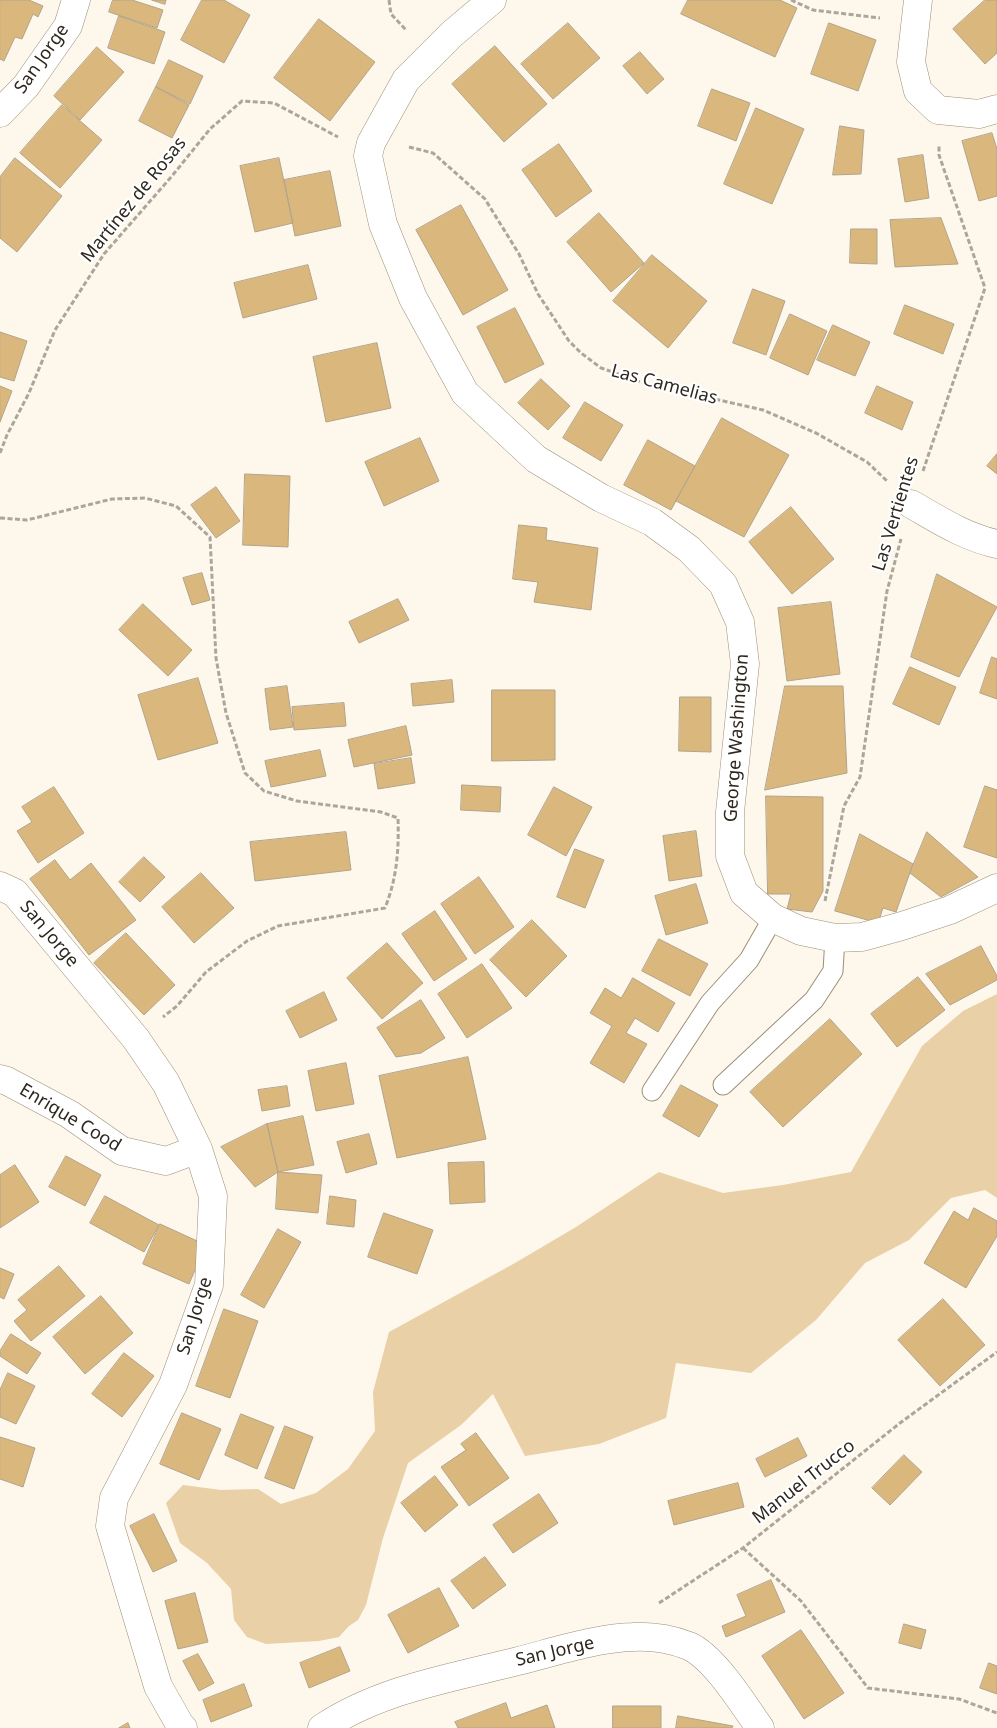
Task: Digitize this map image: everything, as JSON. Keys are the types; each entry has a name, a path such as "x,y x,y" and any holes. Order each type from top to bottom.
{"street":[{"name":"San Jorge","path":"0,113 26,86 68,26 76,0"},
{"path":"369,149 406,80 452,34 492,0"},
{"path":"916,11 911,62 918,90 938,110 979,114 997,109"},
{"name":"George Washington","path":"369,149 383,224 414,298 465,394 536,459 601,498 652,522 689,549 722,584 740,622 745,664 730,812 730,856 744,893 773,918 801,931 827,937 862,937 950,910 997,888"},
{"path":"911,504 952,528 979,540 997,544"},
{"name":"San Jorge","path":"0,886 15,893 136,1039 166,1083 198,1149 214,1196 208,1285 173,1385 114,1498 110,1526 158,1686 180,1725 184,1728"},
{"name":"Enrique Cood","path":"0,1079 69,1114 122,1151 166,1161 198,1149"},
{"name":"San Jorge","path":"322,1728 358,1707 396,1692 584,1644 632,1637 666,1638 690,1647 710,1661 760,1728"}],"lane":[{"path":"652,1091 710,1003 749,960 773,918"},
{"path":"723,1085 814,1000 832,971 827,937"}],"path":[{"path":"791,0 813,10 916,11"},
{"name":"Martínez de Rosas","path":"0,453 7,435 29,393 55,330 104,254 210,129 242,101 274,103 369,149"},
{"name":"Las Vertientes","path":"827,937 844,806 860,777 887,591 911,504 985,288 939,155 938,110"},
{"name":"Las Camelias","path":"369,149 401,145 433,153 485,198 519,254 538,294 568,341 580,353 601,368 644,383 763,410 816,433 867,462 911,504"},
{"path":"0,518 27,520 112,499 145,498 176,506 210,537 216,658 226,713 245,773 264,791 297,801 382,812 398,818 399,848 392,891 385,908 278,926 247,941 206,972 177,1006 136,1039"},
{"name":"Manuel Trucco","path":"632,1637 644,1616 662,1600 743,1548 900,1423 997,1352"},
{"path":"743,1548 801,1601 868,1688 958,1699 997,1713"}],"shaded area":[{"path":"997,994 997,1198 985,1190 951,1198 909,1240 865,1263 816,1320 751,1373 676,1363 666,1418 599,1444 525,1456 493,1394 461,1425 408,1463 383,1538 366,1605 358,1620 349,1626 339,1637 319,1641 266,1644 247,1637 234,1620 231,1589 207,1563 180,1543 166,1503 183,1485 221,1490 258,1489 281,1504 316,1493 348,1469 375,1431 373,1392 389,1332 515,1263 576,1227 659,1172 723,1193 783,1185 851,1172 922,1046 963,1011"}],"building":[{"path":"0,0 29,0 43,6 38,17 33,14 22,39 15,37 4,61 0,59"},
{"path":"113,0 132,0 163,10 157,28 109,12"},
{"path":"152,0 166,0 165,4"},
{"path":"202,0 224,0 250,15 224,63 181,40"},
{"path":"688,0 780,0 797,8 775,57 681,14"},
{"path":"985,0 997,0 997,53 985,64 953,29"},
{"path":"119,16 165,32 154,64 108,48"},
{"path":"319,19 375,62 330,121 274,78"},
{"path":"568,23 600,58 553,99 521,64"},
{"path":"829,23 876,40 858,91 811,74"},
{"path":"495,46 547,104 504,142 452,84"},
{"path":"97,47 124,72 80,120 54,96"},
{"path":"640,52 664,79 647,94 623,66"},
{"path":"169,60 203,76 190,104 156,87"},
{"path":"156,87 189,105 172,138 139,121"},
{"path":"712,89 750,103 736,141 698,126"},
{"path":"62,105 102,140 60,188 20,153"},
{"path":"756,108 804,129 772,204 724,184"},
{"path":"840,126 864,130 861,174 833,175"},
{"path":"992,133 997,149 997,196 979,201 962,141"},
{"path":"559,144 592,191 556,217 522,170"},
{"path":"923,155 929,198 905,202 898,159"},
{"path":"15,158 62,196 17,252 0,238 0,177"},
{"path":"279,158 293,223 255,232 240,166"},
{"path":"330,171 341,226 295,236 284,180"},
{"path":"461,205 508,290 463,315 416,230"},
{"path":"599,213 644,263 611,292 567,242"},
{"path":"941,218 958,264 895,267 890,220"},
{"path":"851,229 877,229 877,264 850,263"},
{"path":"652,255 707,301 668,348 613,301"},
{"path":"308,265 317,299 243,318 234,283"},
{"path":"753,289 785,301 766,355 733,343"},
{"path":"905,305 954,324 943,354 894,334"},
{"path":"515,308 544,364 505,383 477,327"},
{"path":"790,314 827,331 808,375 770,358"},
{"path":"833,325 870,342 855,376 817,360"},
{"path":"0,332 27,341 14,381 0,377"},
{"path":"377,343 391,408 326,422 313,357"},
{"path":"541,379 570,406 548,430 518,403"},
{"path":"0,386 12,391 0,422"},
{"path":"877,386 913,402 902,430 865,413"},
{"path":"585,402 623,425 601,461 563,438"},
{"path":"722,418 789,455 744,537 676,501"},
{"path":"420,438 439,481 384,506 365,462"},
{"path":"648,440 695,466 671,510 624,485"},
{"path":"997,454 997,474 987,466"},
{"path":"245,474 290,476 288,547 243,545"},
{"path":"216,487 240,521 216,538 191,505"},
{"path":"791,507 834,559 792,594 749,542"},
{"path":"519,525 547,528 546,540 598,548 591,610 534,602 538,582 513,579"},
{"path":"202,573 210,600 192,605 183,578"},
{"path":"937,574 997,607 959,677 911,657"},
{"path":"398,599 409,620 359,643 349,622"},
{"path":"831,602 840,674 787,681 778,608"},
{"path":"143,604 192,650 168,676 119,630"},
{"path":"992,657 997,659 997,699 980,693"},
{"path":"910,667 956,687 939,725 893,704"},
{"path":"198,678 218,743 158,760 138,695"},
{"path":"452,680 454,702 413,706 411,684"},
{"path":"287,686 293,727 270,730 265,689"},
{"path":"785,686 843,686 847,773 765,790"},
{"path":"492,690 555,690 555,760 492,761"},
{"path":"680,697 711,697 711,752 679,751"},
{"path":"344,703 346,726 294,730 292,707"},
{"path":"406,726 412,755 354,767 348,740"},
{"path":"320,750 326,776 271,787 265,761"},
{"path":"411,758 415,783 378,789 374,764"},
{"path":"462,785 501,787 500,812 461,810"},
{"path":"985,786 997,790 997,858 964,847"},
{"path":"54,787 84,833 38,863 17,831 32,822 22,807"},
{"path":"554,787 592,807 566,856 528,835"},
{"path":"766,796 823,797 823,891 812,912 787,909 791,894 768,894"},
{"path":"696,831 702,876 669,881 663,836"},
{"path":"346,832 351,870 255,881 250,842"},
{"path":"927,832 978,877 941,897 910,873"},
{"path":"860,834 913,864 896,912 883,908 878,923 835,911"},
{"path":"575,849 604,860 585,908 557,897"},
{"path":"144,857 165,877 140,902 119,882"},
{"path":"55,860 70,880 91,863 136,920 89,955 30,879"},
{"path":"201,873 234,908 194,943 162,907"},
{"path":"479,877 514,927 475,954 441,904"},
{"path":"696,884 708,923 666,935 655,896"},
{"path":"435,911 467,959 434,981 402,934"},
{"path":"532,920 567,956 526,997 490,960"},
{"path":"126,933 175,985 144,1015 94,963"},
{"path":"659,939 708,964 690,996 642,971"},
{"path":"387,943 423,983 382,1019 347,978"},
{"path":"981,946 997,976 997,980 950,1005 926,974"},
{"path":"482,964 512,1008 467,1038 438,994"},
{"path":"918,977 945,1010 897,1047 871,1014"},
{"path":"633,978 675,1003 658,1032 635,1018 626,1033 647,1044 624,1083 590,1063 612,1026 590,1013 605,988 621,998"},
{"path":"324,992 337,1020 300,1038 286,1011"},
{"path":"421,1000 445,1038 421,1053 396,1057 377,1028"},
{"path":"830,1019 862,1054 783,1127 750,1092"},
{"path":"468,1057 486,1139 397,1158 379,1076"},
{"path":"346,1063 354,1104 316,1111 308,1071"},
{"path":"681,1085 718,1105 699,1137 663,1116"},
{"path":"287,1086 290,1106 262,1111 258,1090"},
{"path":"303,1116 314,1165 278,1172 267,1124"},
{"path":"267,1124 278,1172 255,1187 221,1147"},
{"path":"369,1134 377,1164 346,1173 337,1142"},
{"path":"66,1156 101,1175 85,1206 49,1187"},
{"path":"484,1162 485,1202 450,1204 448,1163"},
{"path":"15,1165 39,1202 0,1228 0,1175"},
{"path":"278,1172 322,1175 318,1213 276,1209"},
{"path":"105,1196 159,1225 144,1252 90,1223"},
{"path":"330,1196 356,1200 354,1227 327,1224"},
{"path":"974,1208 997,1221 997,1236 966,1288 924,1263 954,1211 968,1220"},
{"path":"384,1213 433,1230 417,1274 368,1257"},
{"path":"160,1224 206,1245 189,1284 143,1264"},
{"path":"278,1229 301,1242 264,1308 241,1295"},
{"path":"59,1266 85,1296 31,1341 14,1321 27,1310 18,1300"},
{"path":"0,1268 14,1274 4,1299 0,1297"},
{"path":"101,1296 133,1333 85,1374 53,1337"},
{"path":"943,1299 985,1345 940,1386 898,1340"},
{"path":"224,1309 258,1321 230,1398 196,1386"},
{"path":"11,1334 41,1353 27,1374 0,1356 0,1351"},
{"path":"124,1353 154,1376 122,1417 92,1394"},
{"path":"8,1373 35,1386 16,1424 0,1417 0,1390"},
{"path":"182,1413 221,1429 199,1480 160,1464"},
{"path":"241,1414 274,1427 257,1469 225,1455"},
{"path":"285,1426 313,1437 294,1489 265,1478"},
{"path":"476,1433 509,1478 469,1506 441,1467 466,1450 461,1444"},
{"path":"0,1437 35,1448 23,1487 0,1479"},
{"path":"798,1438 807,1456 765,1477 756,1459"},
{"path":"904,1455 922,1472 890,1505 872,1488"},
{"path":"435,1476 458,1505 425,1532 401,1503"},
{"path":"738,1483 744,1507 674,1525 668,1501"},
{"path":"539,1494 558,1523 513,1553 493,1525"},
{"path":"154,1514 177,1561 153,1572 130,1526"},
{"path":"485,1557 506,1585 473,1609 451,1581"},
{"path":"771,1580 785,1612 726,1637 722,1626 746,1616 737,1595"},
{"path":"439,1588 459,1626 408,1653 388,1615"},
{"path":"195,1593 208,1642 178,1649 165,1601"},
{"path":"904,1624 926,1630 921,1649 899,1643"},
{"path":"801,1630 844,1693 804,1719 762,1656"},
{"path":"340,1647 350,1671 309,1688 300,1663"},
{"path":"198,1654 214,1683 199,1691 183,1661"},
{"path":"989,1663 997,1666 997,1694 980,1688"},
{"path":"244,1684 252,1706 211,1722 203,1700"},
{"path":"506,1703 511,1718 547,1705 555,1728 458,1728 455,1722"},
{"path":"613,1706 661,1706 661,1728 613,1728"},
{"path":"678,1716 733,1726 732,1728 676,1728"},
{"path":"128,1723 130,1728 119,1728"}]}
